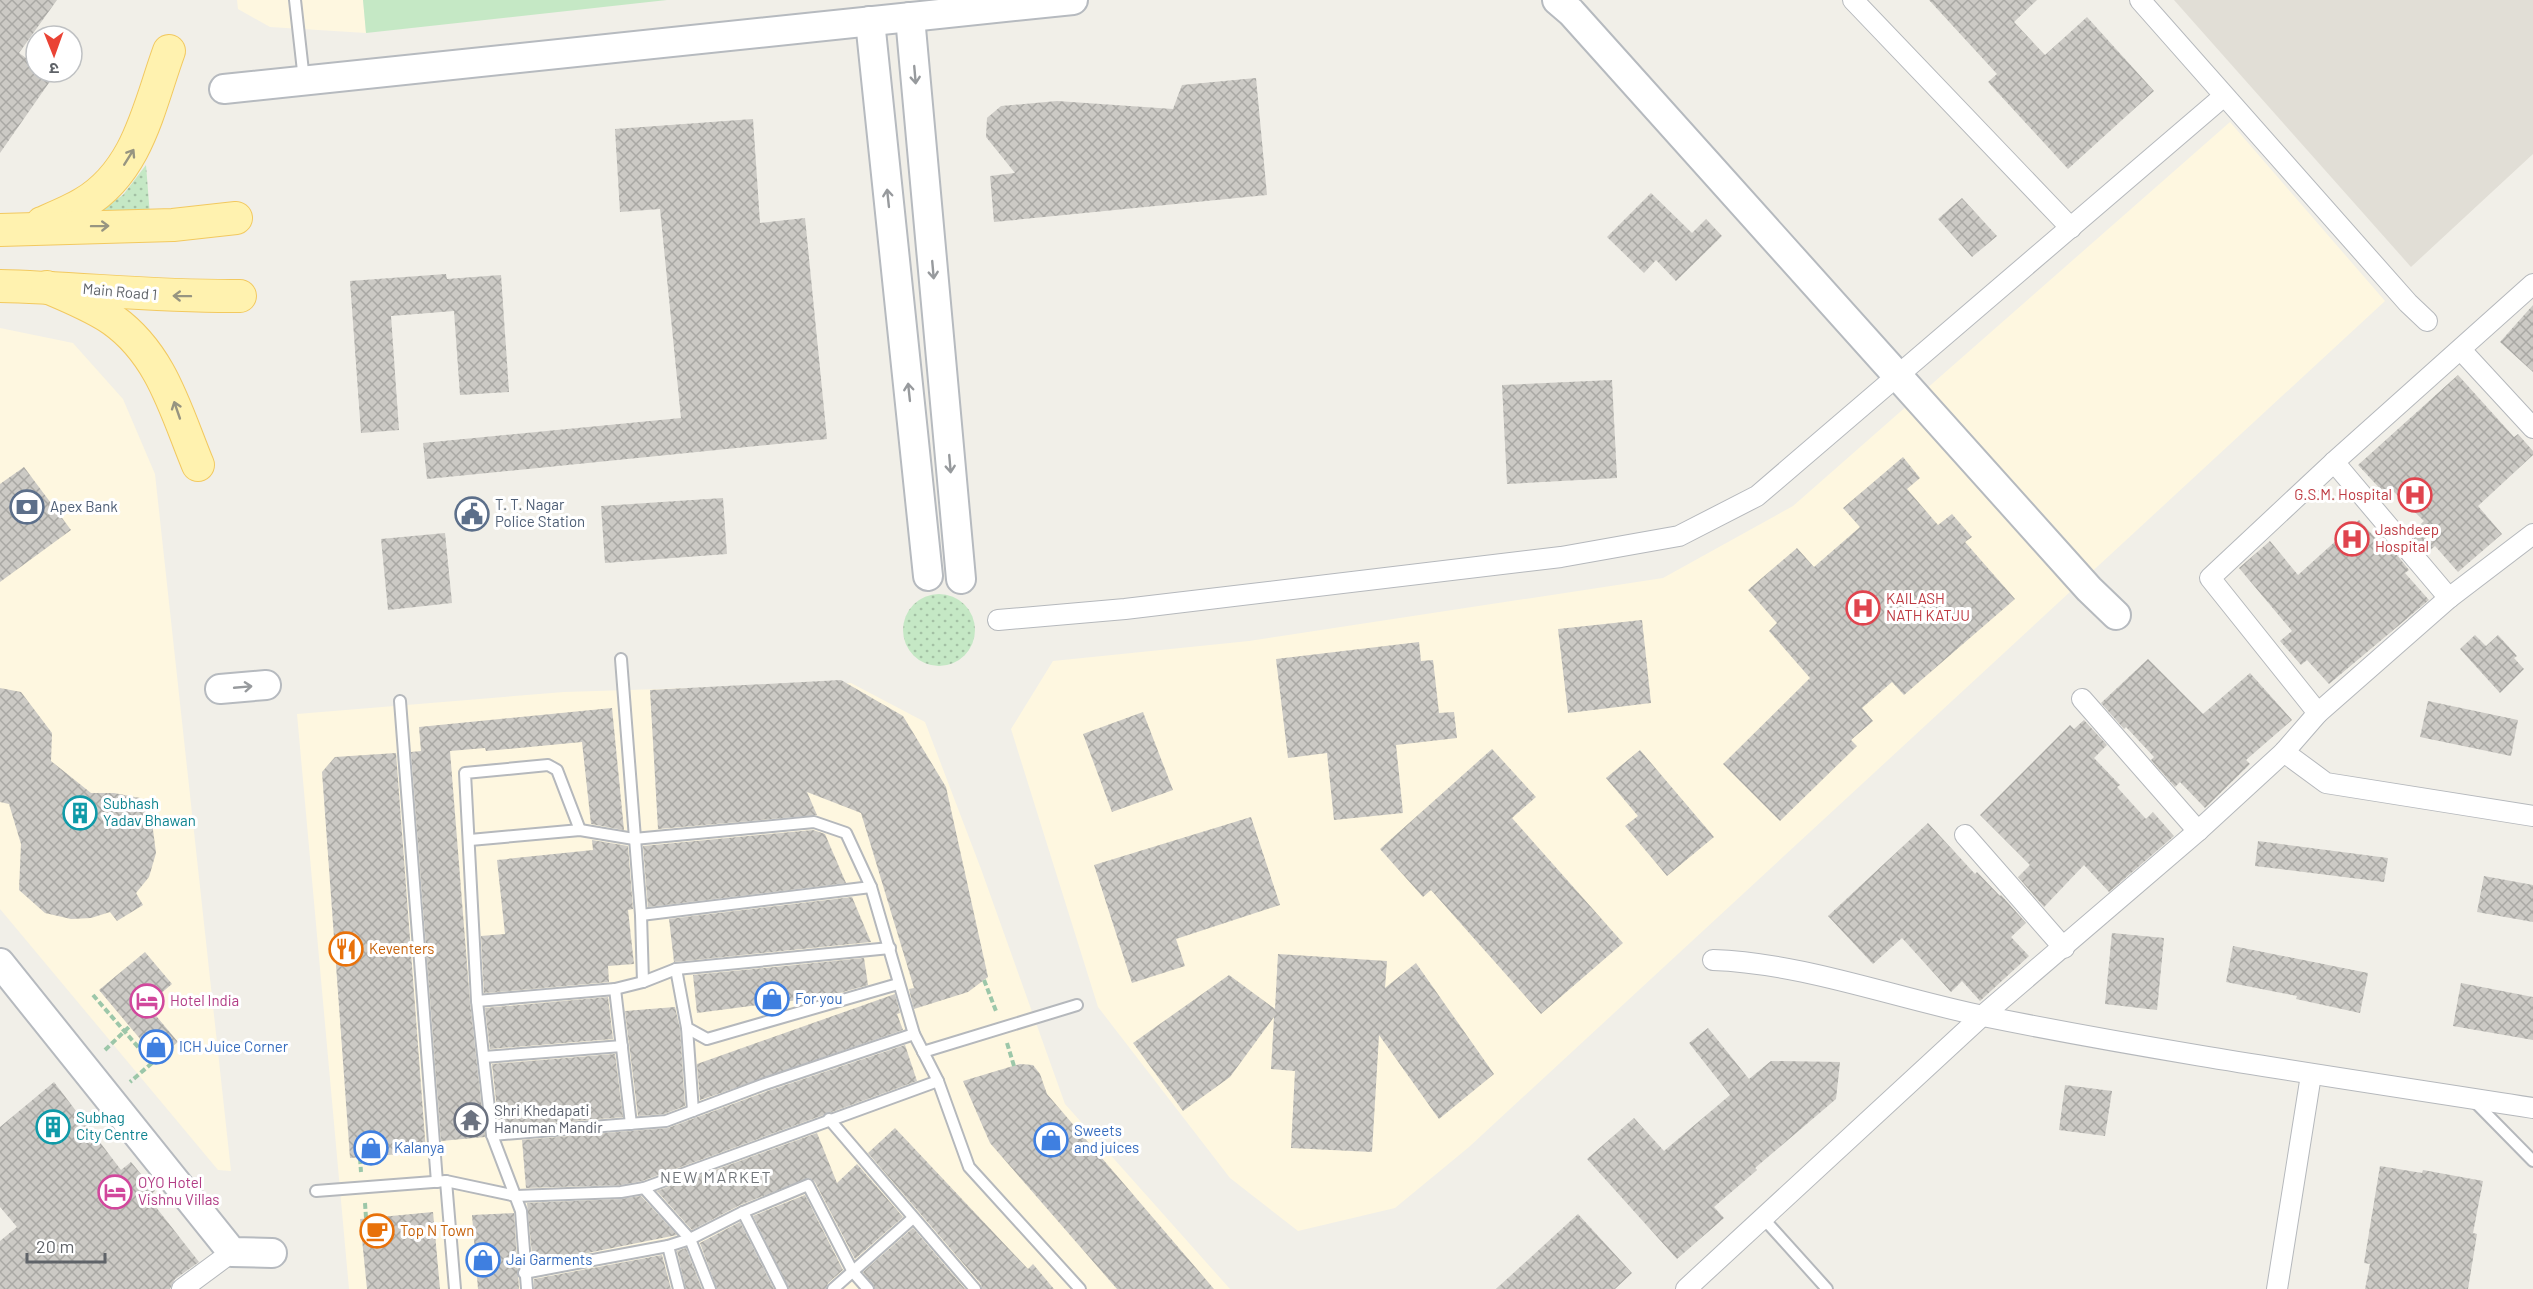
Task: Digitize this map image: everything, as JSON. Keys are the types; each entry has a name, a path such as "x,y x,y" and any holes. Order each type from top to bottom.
{"main road":[{"path":"33,228 85,202 112,181 132,154 169,51"},
{"path":"0,230 173,225 236,218"},
{"name":"Main Road 1","path":"0,286 47,287 180,297 240,296"},
{"path":"47,287 114,321 142,346 160,371 198,465"}],"street":[{"path":"224,89 1073,0"},
{"path":"1557,0 1571,12 2089,589 2116,615"},
{"path":"1853,0 2071,228"},
{"path":"2140,0 2408,303 2427,321"},
{"path":"910,17 961,579"},
{"path":"870,21 928,576"},
{"path":"998,620 1125,609 1550,559 1679,536 1757,496 2224,96"},
{"path":"2318,713 2210,578 2334,462 2533,284"},
{"path":"2461,350 2533,428"},
{"path":"2334,462 2449,598"},
{"path":"1686,1289 1982,1016 2198,831 2284,752 2318,713 2449,598 2530,540"},
{"path":"220,689 266,686"},
{"path":"2082,699 2198,831"},
{"path":"2284,752 2326,783 2533,816"},
{"path":"1965,835 2064,948"},
{"path":"1713,960 1753,961 1982,1016 2312,1074 2533,1108"},
{"path":"0,963 232,1252"},
{"path":"2277,1289 2312,1074"},
{"path":"183,1289 232,1252 272,1252"}],"lane":[{"path":"296,0 304,80"},
{"path":"621,659 641,915 643,982"},
{"path":"400,701 441,1182 455,1289"},
{"path":"527,1289 521,1211 492,1135 477,1001 465,772 548,765 556,770 580,830"},
{"path":"470,840 580,830 634,839 814,822 846,833 871,887 891,948 898,984 914,1034 938,1081 969,1167 1080,1289"},
{"path":"641,915 871,887"},
{"path":"477,1001 615,989 643,982 676,969 891,948"},
{"path":"676,969 687,1028 693,1111"},
{"path":"687,1028 707,1039 898,984"},
{"path":"615,989 631,1124"},
{"path":"923,1052 1077,1005"},
{"path":"492,1135 666,1120 914,1034"},
{"path":"483,1058 622,1046"},
{"path":"316,1191 441,1182 516,1196 621,1192 644,1188 938,1081"},
{"path":"2471,1098 2533,1161"},
{"path":"829,1119 975,1289"},
{"path":"524,1273 668,1246 690,1239 743,1212 808,1185 853,1272 868,1289"},
{"path":"644,1188 690,1239 710,1289"},
{"path":"743,1212 782,1289"},
{"path":"833,1289 913,1218"},
{"path":"1763,1218 1827,1289"},
{"path":"668,1246 679,1289"}],"path":[{"path":"93,995 152,1063"},
{"path":"118,1038 130,1026"}],"shaded area":[{"path":"237,0 363,0 366,33 270,27 238,9"},
{"path":"2174,0 2533,0 2533,154 2411,267"},
{"path":"2230,122 2385,301 1469,1147 1395,1208 1298,1231 1230,1178 1098,1007 1011,729 1053,661 1249,641 1663,578 1793,506"},
{"path":"0,328 73,343 123,399 155,474 231,1171 218,1170 0,909"},
{"path":"851,683 925,722 981,869 1065,1104 1230,1289 349,1289 297,714 564,692"}],"green space":[{"path":"363,0 667,0 366,33"},
{"path":"146,165 150,216 93,215 123,195"},
{"path":"939,594 953,597 965,604 972,616 975,630 972,644 965,656 953,663 939,666 925,663 913,656 906,644 903,630 906,616 913,604 925,597"}],"building":[{"path":"0,0 57,0 40,24 24,24 24,46 19,53 24,57 24,84 48,84 0,153"},
{"path":"1929,0 2037,0 2014,22 2045,55 2087,17 2154,91 2068,169 1988,82 1997,74"},
{"path":"1256,78 1267,195 994,222 990,176 1015,173 986,137 987,118 1001,106 1057,101 1173,109 1182,85"},
{"path":"753,119 760,223 805,218 827,439 427,479 423,443 681,418 660,209 620,212 615,129"},
{"path":"1651,193 1692,233 1706,219 1722,236 1676,281 1656,260 1644,273 1607,237"},
{"path":"1962,198 1997,236 1972,257 1938,219"},
{"path":"446,274 447,279 501,275 509,392 460,395 454,311 391,316 399,430 361,433 350,281"},
{"path":"2533,305 2533,372 2500,342"},
{"path":"2458,375 2514,437 2518,434 2533,451 2533,455 2478,506 2502,534 2458,572 2435,546 2427,553 2410,534 2424,521 2392,490 2386,495 2358,465"},
{"path":"1612,380 1617,478 1507,484 1502,385"},
{"path":"1903,457 1920,478 1907,489 1938,525 1952,514 1972,537 1965,542 2015,599 1904,695 1892,682 1862,708 1873,721 1851,740 1857,746 1780,821 1723,764 1810,678 1769,631 1777,623 1748,590 1797,548 1814,567 1860,527 1843,508"},
{"name":"Apex Bank","path":"24,467 71,530 0,582 0,484"},
{"path":"723,498 727,554 605,563 601,506"},
{"path":"2359,520 2389,553 2393,550 2409,570 2405,573 2429,600 2329,684 2307,660 2301,665 2280,641 2292,631 2239,568 2270,541 2298,575"},
{"path":"445,533 452,603 388,610 381,539"},
{"path":"1642,620 1651,703 1568,713 1558,629"},
{"path":"2475,635 2486,646 2498,635 2517,656 2514,658 2524,669 2500,693 2460,649"},
{"path":"1419,642 1421,661 1433,660 1439,713 1454,712 1457,738 1396,745 1403,813 1334,820 1327,753 1288,758 1276,659"},
{"path":"2148,659 2203,714 2250,673 2292,720 2246,760 2250,764 2205,808 2180,782 2175,787 2151,760 2154,757 2101,703"},
{"path":"841,680 903,716 946,787 988,977 968,992 914,1009 909,989 914,988 861,813 807,792 817,815 658,829 650,690"},
{"name":"Subhash Yadav Bhawan","path":"0,688 21,692 52,733 51,761 91,793 114,793 140,798 152,822 156,853 149,877 136,893 143,905 117,921 110,912 91,918 71,919 45,913 19,890 21,844 9,804 0,802"},
{"path":"2428,701 2518,720 2511,756 2420,737"},
{"path":"612,708 624,830 591,824 582,742 486,751 485,748 450,751 470,1002 485,1137 441,1141 411,752 421,751 419,727"},
{"path":"1143,712 1173,790 1112,812 1083,734"},
{"path":"2084,720 2107,745 2094,758 2120,785 2117,787 2146,819 2153,812 2174,836 2109,892 2084,865 2044,907 2018,877 2030,865 1980,815 2070,725 2074,729"},
{"path":"1492,749 1536,797 1512,818 1623,943 1541,1014 1431,890 1423,897 1380,849"},
{"path":"1640,750 1714,837 1667,876 1625,826 1638,816 1606,778"},
{"path":"396,753 426,1152 350,1158 322,772 335,757"},
{"path":"1251,817 1280,905 1176,939 1185,966 1132,983 1094,865"},
{"path":"1928,823 1975,874 1977,872 2001,895 2026,923 2011,937 2029,956 1980,1001 1962,981 1951,992 1902,938 1873,964 1828,916"},
{"path":"813,830 825,834 846,883 648,907 643,846"},
{"path":"592,840 628,846 633,909 628,910 634,964 608,966 609,982 484,993 481,936 505,934 497,860 593,850"},
{"path":"2258,841 2388,858 2384,882 2255,866"},
{"path":"2484,876 2533,885 2533,922 2477,912"},
{"path":"852,897 871,942 674,962 669,919"},
{"path":"2112,933 2164,938 2157,1010 2105,1004"},
{"path":"2233,946 2368,973 2360,1013 2296,999 2297,996 2226,982"},
{"path":"145,952 172,984 147,1005 178,1042 157,1059 99,990"},
{"path":"1278,954 1387,961 1385,988 1416,963 1494,1074 1439,1119 1379,1035 1372,1152 1291,1148 1295,1071 1271,1069 1274,1017 1230,1077 1183,1111 1133,1043 1229,975 1275,1009"},
{"path":"864,958 868,985 829,996 697,1013 693,975"},
{"path":"2461,983 2533,997 2533,1040 2453,1026"},
{"path":"895,994 900,1013 897,1014 903,1030 700,1100 697,1064"},
{"path":"608,997 613,1039 490,1049 485,1008"},
{"path":"675,1007 680,1029 685,1106 664,1114 638,1116 625,1011"},
{"path":"1708,1028 1749,1079 1771,1061 1840,1062 1836,1099 1755,1168 1757,1170 1714,1207 1724,1218 1677,1259 1587,1159 1634,1118 1664,1151 1730,1095 1689,1043"},
{"path":"905,1045 917,1081 642,1181 620,1185 526,1188 522,1140 668,1128 768,1091"},
{"path":"615,1054 623,1117 499,1127 492,1064"},
{"path":"1020,1064 1033,1065 1040,1074 1047,1094 1214,1289 1117,1289 990,1143 963,1081"},
{"path":"54,1082 121,1170 131,1162 155,1191 148,1197 199,1262 175,1279 170,1289 0,1289 0,1241 17,1227 0,1207 0,1127"},
{"path":"2065,1085 2112,1091 2105,1136 2059,1130"},
{"path":"895,1128 1028,1269 1033,1264 1054,1289 982,1289 981,1284 868,1153"},
{"path":"817,1133 837,1183 857,1164 903,1217 855,1259 815,1182 809,1178 740,1205 692,1230 657,1191"},
{"path":"2380,1166 2422,1173 2423,1170 2483,1181 2473,1233 2477,1234 2468,1289 2365,1289 2370,1264 2364,1263"},
{"path":"805,1195 843,1270 828,1283 826,1289 789,1289 753,1216"},
{"path":"641,1196 677,1235 533,1264 527,1203"},
{"path":"433,1212 440,1289 367,1289 360,1219"},
{"path":"514,1213 519,1289 478,1289 472,1215"},
{"path":"1578,1214 1632,1273 1615,1289 1496,1289"},
{"path":"740,1222 774,1289 717,1289 700,1243"},
{"path":"913,1228 965,1289 875,1289 863,1272"},
{"path":"686,1248 702,1289 686,1289 677,1251"},
{"path":"662,1255 671,1289 534,1289 534,1279"}],"place":[{"name":"G.S.M. Hospital","path":"2415,495"},
{"name":"Apex Bank","path":"27,507"},
{"name":"T. T. Nagar Police Station","path":"472,514"},
{"name":"Jashdeep Hospital","path":"2352,539"},
{"name":"KAILASH NATH KATJU","path":"1863,608"},
{"name":"Subhash Yadav Bhawan","path":"80,813"},
{"name":"Keventers","path":"346,949"},
{"name":"For you","path":"772,999"},
{"name":"Hotel India","path":"147,1001"},
{"name":"ICH Juice Corner","path":"156,1047"},
{"name":"Shri Khedapati Hanuman Mandir","path":"471,1120"},
{"name":"Subhag City Centre","path":"53,1127"},
{"name":"Sweets and juices","path":"1051,1140"},
{"name":"Kalanya","path":"371,1148"},
{"name":"OYO Hotel Vishnu Villas","path":"115,1192"},
{"name":"Top N Town","path":"377,1231"},
{"name":"Jai Garments","path":"483,1260"}],"district":[{"name":"NEW MARKET","path":"716,1177"}]}
